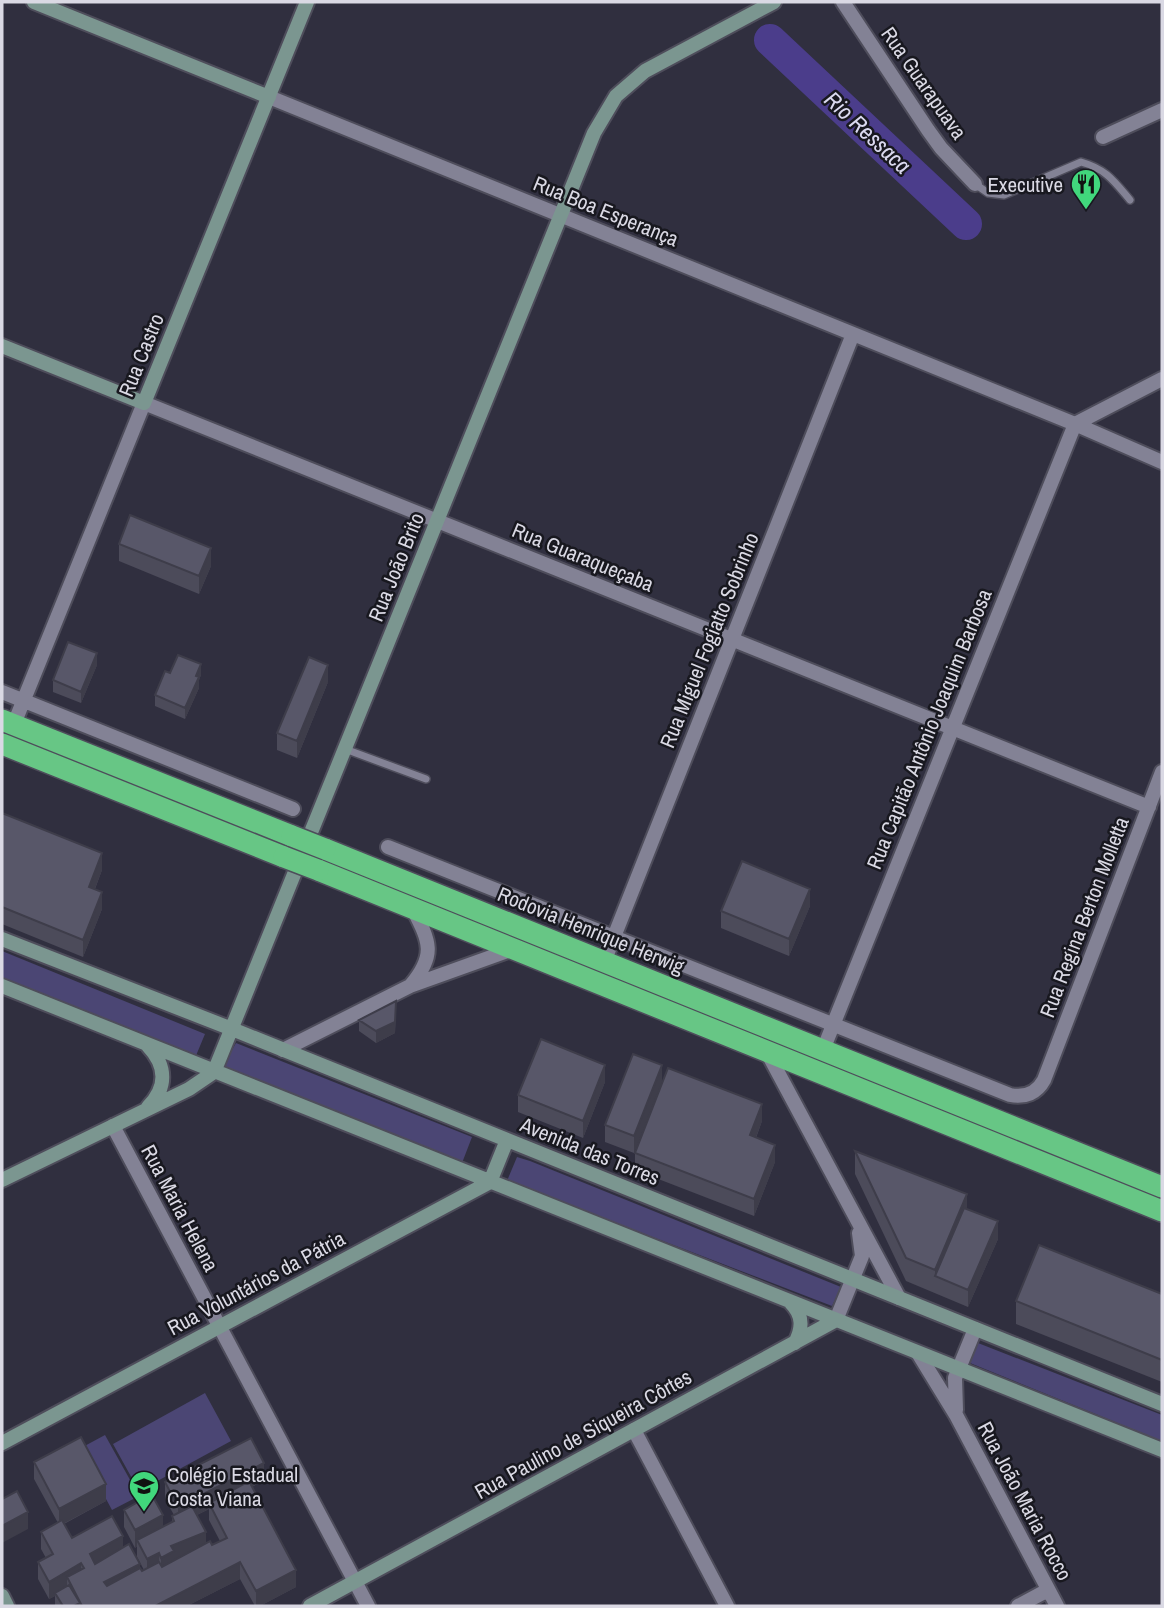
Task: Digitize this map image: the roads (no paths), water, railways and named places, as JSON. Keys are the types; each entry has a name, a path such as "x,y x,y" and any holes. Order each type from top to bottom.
{"highway":[{"name":"Rodovia Henrique Herwig","path":"8,722 1162,1186"},
{"path":"2,744 1162,1211"}],"main road":[{"name":"Rua Boa Esperança","path":"34,2 269,97"},
{"name":"Rua Castro","path":"144,403 307,2"},
{"name":"Rua João Brito","path":"214,1072 594,133 616,96 628,84 663,61 774,2"},
{"name":"Rua Guaraqueçaba","path":"2,346 144,403"},
{"name":"Avenida das Torres","path":"2,939 1162,1404"},
{"path":"2,986 1162,1450"},
{"path":"141,1112 162,1088 161,1064 147,1044"},
{"path":"2,1180 189,1089 214,1072"},
{"path":"489,1182 507,1140"},
{"name":"Rua Voluntários da Pátria","path":"2,1443 489,1182"},
{"path":"789,1301 800,1316 799,1334 795,1343"},
{"name":"Rua Paulino de Siqueira Côrtes","path":"310,1606 836,1320"},
{"path":"2,1596 7,1606"}],"street":[{"name":"Rua Guarapuava","path":"843,2 928,130 975,184"},
{"name":"Rua Boa Esperança","path":"269,97 1162,462"},
{"path":"1103,138 1162,110"},
{"name":"Rua Miguel Fogiatto Sobrinho","path":"604,962 853,334"},
{"path":"1074,424 1162,379"},
{"name":"Rua Guaraqueçaba","path":"144,403 1149,807"},
{"name":"Rua Castro","path":"8,722 23,700 144,403"},
{"name":"Rua Capitão Antônio Joaquim Barbosa","path":"823,1050 1074,424"},
{"path":"2,692 293,809"},
{"name":"Rua Regina Berton Molletta","path":"833,1026 1010,1095 1017,1097 1030,1094 1039,1088 1162,772"},
{"path":"388,847 833,1026"},
{"path":"410,986 423,970 429,947 413,909"},
{"path":"283,1050 410,986 513,949"},
{"path":"767,1052 899,1298"},
{"name":"Rua Maria Helena","path":"113,1126 368,1606"},
{"path":"836,1320 862,1256 855,1218"},
{"name":"Rua João Maria Rocco","path":"956,1415 954,1392 958,1369 975,1329"},
{"name":"Rua João Maria Rocco","path":"918,1353 956,1415 1057,1606"},
{"path":"634,1430 727,1606"},
{"path":"1018,1606 1048,1590"}],"lane":[{"path":"975,184 988,193 1004,195 1080,162 1108,173 1130,200"},
{"path":"345,749 426,779"}],"waterway":[{"name":"Rio Ressaca","path":"770,40 966,224"}],"place":[{"name":"Executive","path":"1086,211"},
{"name":"Colégio Estadual Costa Viana","path":"144,1513"}]}
